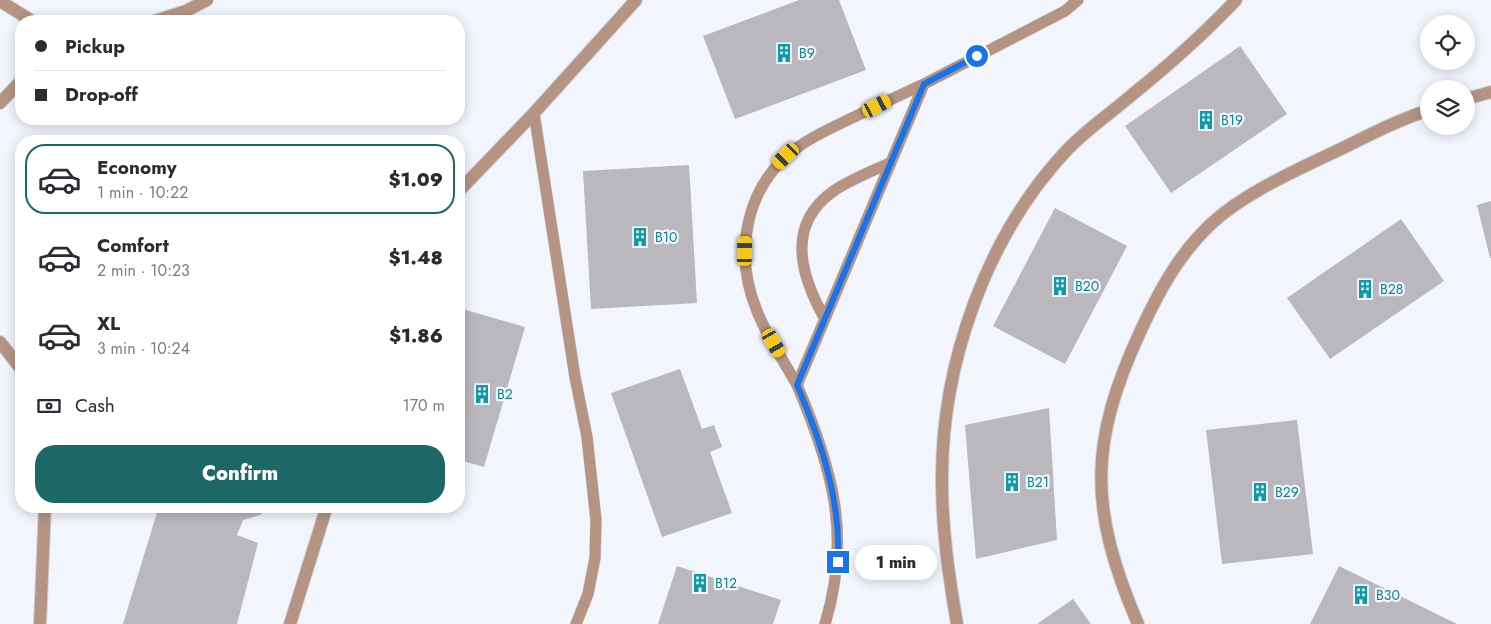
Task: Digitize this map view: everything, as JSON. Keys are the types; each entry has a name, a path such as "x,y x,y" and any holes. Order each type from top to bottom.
{"street":[{"path":"174,15 207,0"},
{"path":"465,185 534,113 636,0"},
{"path":"958,624 948,567 943,520 942,481 944,446 949,398 957,361 983,282 1022,209 1044,177 1068,149 1191,45 1236,0"},
{"path":"0,1 22,15"},
{"path":"0,103 15,87"},
{"path":"1475,96 1491,92"},
{"path":"1138,624 1114,559 1106,530 1101,492 1102,456 1106,421 1124,367 1162,285 1194,242 1212,222 1238,204 1312,162 1380,129 1420,113"},
{"path":"0,342 15,361"},
{"path":"40,624 45,513"},
{"path":"290,624 326,513"}],"lane":[{"path":"825,624 838,562 836,517 825,460 814,424 797,385 766,329 749,288 745,239 754,202 778,164 798,147 1065,11 1078,0"},
{"path":"797,385 924,84"},
{"path":"534,113 575,377 587,437 596,520 595,558 588,594 576,624"},
{"path":"825,319 807,284 802,261 802,242 807,225 816,209 828,195 844,184 890,163"}],"building":[{"name":"B9","path":"799,0 839,0 866,70 735,119 703,36"},
{"name":"B19","path":"1240,46 1287,114 1171,193 1125,126"},
{"name":"B10","path":"689,165 697,303 591,309 583,171"},
{"path":"1491,201 1491,258 1490,258 1477,205"},
{"name":"B20","path":"1055,208 1127,246 1065,364 993,326"},
{"name":"B28","path":"1401,219 1444,281 1330,359 1287,298"},
{"name":"B2","path":"465,310 525,327 484,467 465,462"},
{"path":"680,369 702,429 714,425 722,447 710,452 732,513 662,537 611,393"},
{"name":"B21","path":"1049,408 1057,540 976,559 965,425"},
{"name":"B29","path":"1297,420 1313,554 1222,564 1206,430"},
{"path":"157,513 263,513 243,520 237,535 258,543 237,624 123,624"},
{"name":"B12","path":"677,566 781,600 773,624 658,624"},
{"name":"B30","path":"1339,566 1457,624 1310,624"},
{"path":"1073,599 1091,624 1037,624"}],"place":[{"name":"B9","path":"784,53"},
{"name":"B19","path":"1206,120"},
{"name":"B10","path":"640,237"},
{"name":"B20","path":"1060,286"},
{"name":"B28","path":"1365,289"},
{"name":"B2","path":"482,394"},
{"name":"B21","path":"1012,482"},
{"name":"B29","path":"1260,492"},
{"name":"B12","path":"700,583"},
{"name":"B30","path":"1361,595"}],"route":[{"path":"838,562 839,544 829,474 814,424 797,385 924,84 977,56"}]}
